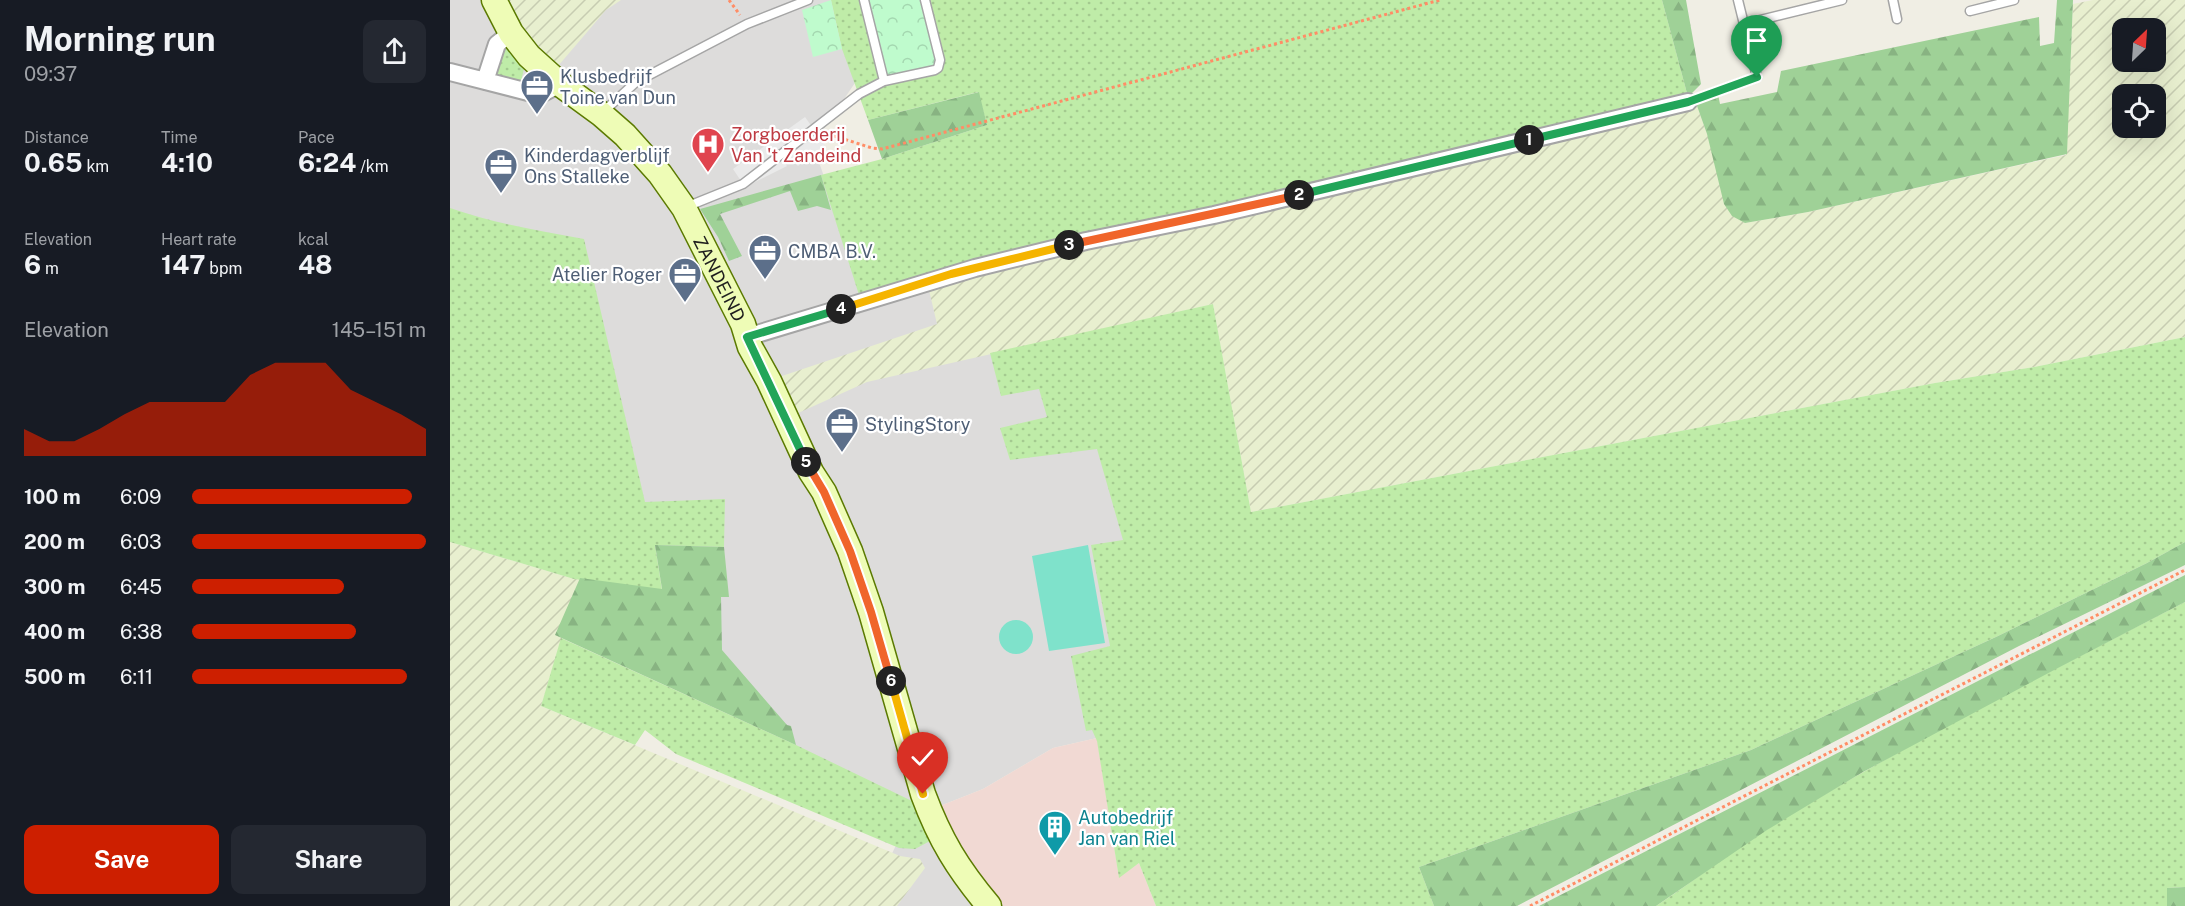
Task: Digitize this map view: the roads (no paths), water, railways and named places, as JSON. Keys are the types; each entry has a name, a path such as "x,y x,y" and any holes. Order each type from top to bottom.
{"street":[{"name":"ZANDEIND","path":"494,0 511,33 529,56 601,114 641,153 684,208 743,324 747,337 811,472 824,492 850,551 871,612 923,794 932,817 956,865 989,906"},
{"path":"485,81 497,44 511,33"},
{"path":"450,72 532,93 541,93 561,84"},
{"path":"747,337 975,268 1086,241 1214,215 1688,102"}],"lane":[{"path":"601,114 636,82 747,24 808,0"},
{"path":"864,0 884,81"},
{"path":"684,208 743,184 857,95 884,81 938,68 940,60 925,0"},
{"path":"1688,102 1757,77 1738,0"},
{"path":"1744,24 1842,0"},
{"path":"1893,0 1897,20"},
{"path":"1970,11 1988,3 2014,0"}],"place":[{"name":"Klusbedrijf Toine van Dun","path":"537,115"},
{"name":"Zorgboerderij Van 't Zandeind","path":"708,173"},
{"name":"Kinderdagverblijf Ons Stalleke","path":"501,194"},
{"name":"CMBA B.V.","path":"765,280"},
{"name":"Atelier Roger","path":"685,303"},
{"name":"StylingStory","path":"842,453"},
{"name":"Autobedrijf Jan van Riel","path":"1055,856"}]}
